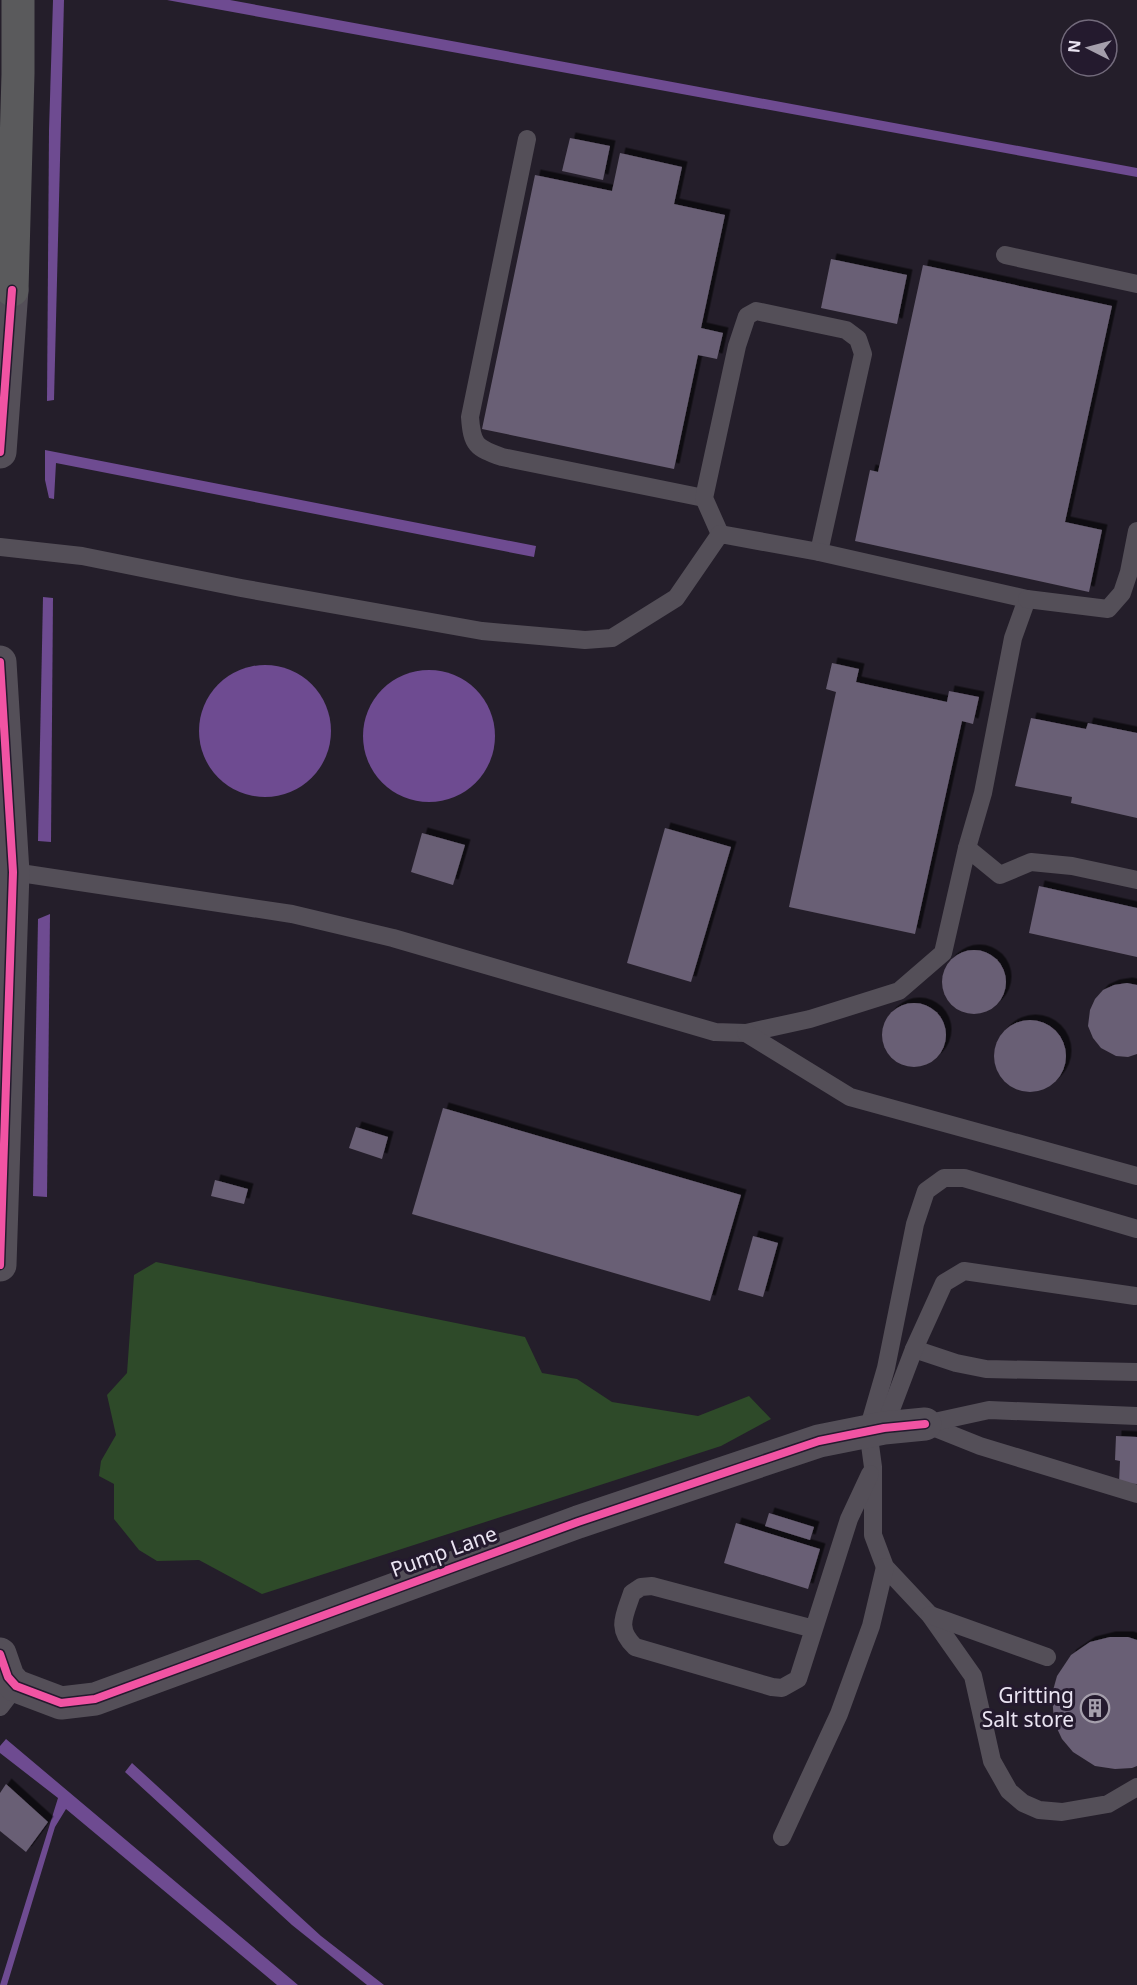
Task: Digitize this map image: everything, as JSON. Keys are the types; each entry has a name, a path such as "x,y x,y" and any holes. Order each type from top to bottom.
{"main road":[{"path":"12,290 18,0"},
{"path":"0,103 18,74"},
{"path":"0,261 12,290"}],"street":[{"path":"0,452 12,290"},
{"path":"0,662 6,871 0,1265"},
{"name":"Pump Lane","path":"0,1654 8,1677 8,1696 61,1703 95,1699 578,1522 819,1441 876,1429 925,1424"}],"lane":[{"path":"527,139 470,417 471,437 480,449 502,457 704,498"},
{"path":"1005,255 1137,284"},
{"path":"720,534 704,498 737,346 747,316 756,311 846,330 858,339 863,354 819,552"},
{"path":"720,534 819,552 1027,599 1108,609 1122,593 1129,572 1137,531"},
{"path":"0,547 82,556 241,588 482,631 585,640 612,638 676,598 720,534"},
{"path":"6,871 292,914 393,938 715,1032 746,1033 810,1019 899,991 943,953 967,848 983,793 1013,638 1027,599"},
{"path":"967,848 1000,875 1032,862 1072,866 1137,880"},
{"path":"746,1033 850,1097 1137,1176"},
{"path":"1137,1229 964,1178 945,1178 926,1191 915,1224 886,1368 876,1429 873,1467 873,1535 885,1567 930,1615 973,1676 992,1761 1009,1791 1023,1803 1039,1810 1062,1812 1108,1804 1137,1788"},
{"path":"876,1429 944,1283 964,1271 1135,1296"},
{"path":"914,1349 956,1363 986,1369 1137,1372"},
{"path":"925,1424 988,1410 1137,1416"},
{"path":"925,1424 980,1446 1137,1494"},
{"path":"813,1629 652,1586 641,1587 632,1593 622,1627 627,1640 635,1647 772,1687 782,1688 798,1679 849,1519 873,1467"},
{"path":"782,1837 839,1714 871,1626 885,1567"},
{"path":"930,1615 1047,1657"}],"green space":[{"path":"156,1262 525,1337 542,1373 577,1379 612,1402 698,1416 749,1396 771,1419 721,1446 262,1594 199,1560 157,1561 139,1550 114,1519 114,1484 99,1476 101,1461 116,1435 107,1395 127,1373 134,1275"}],"shaded area":[{"path":"53,0 64,0 54,400 47,401 49,131"},
{"path":"167,0 230,0 1137,168 1137,177"},
{"path":"45,450 536,546 534,557 56,463 54,499 49,498 45,480"},
{"path":"43,597 53,598 51,842 38,841"},
{"path":"265,665 290,670 312,684 326,706 331,731 326,756 312,778 290,792 265,797 240,792 218,778 204,756 199,731 204,706 218,684 240,670"},
{"path":"429,670 454,675 476,689 490,711 495,736 490,761 476,783 454,797 429,802 404,797 382,783 368,761 363,736 368,711 382,689 404,675"},
{"path":"50,914 47,1197 33,1196 38,919"},
{"path":"6,1739 298,1985 277,1985 66,1809 55,1827 7,1985 0,1985 58,1798 0,1753 0,1746"},
{"path":"132,1763 321,1936 384,1985 367,1985 292,1925 125,1772"}],"building":[{"path":"570,138 610,146 603,180 562,171"},
{"path":"620,153 682,167 674,204 725,215 701,328 723,333 717,359 698,355 674,469 482,429 535,175 612,191"},
{"path":"831,259 907,275 897,324 821,308"},
{"path":"923,265 1112,306 1065,522 1102,530 1089,592 855,541 870,470 878,472"},
{"path":"832,663 859,669 856,682 947,702 949,691 979,697 973,724 962,721 915,934 789,907 836,692 826,689"},
{"path":"1031,718 1086,729 1088,723 1137,733 1137,818 1071,803 1072,797 1015,786"},
{"path":"665,828 731,847 691,982 627,963"},
{"path":"422,833 465,845 453,885 411,872"},
{"path":"1039,886 1137,908 1137,957 1029,933"},
{"path":"968,950 980,950 997,959 1004,970 1006,982 1004,994 997,1005 980,1014 968,1014 956,1009 947,1000 942,988 942,976 947,964 956,955"},
{"path":"1127,983 1137,985 1137,1054 1128,1057 1116,1056 1101,1048 1093,1038 1088,1026 1090,1010 1095,999 1103,990"},
{"path":"908,1003 920,1003 937,1012 944,1023 946,1035 944,1047 937,1058 920,1067 908,1067 896,1062 887,1053 882,1041 882,1029 887,1017 896,1008"},
{"path":"1030,1020 1044,1023 1056,1030 1063,1042 1066,1056 1063,1070 1056,1082 1044,1089 1030,1092 1016,1089 1004,1082 997,1070 994,1056 997,1042 1004,1030 1016,1023"},
{"path":"443,1108 741,1195 710,1301 412,1214"},
{"path":"356,1127 388,1137 382,1159 349,1148"},
{"path":"215,1180 248,1189 244,1204 211,1196"},
{"path":"753,1236 778,1243 763,1297 738,1290"},
{"path":"1116,1436 1137,1437 1137,1484 1119,1483 1120,1461 1115,1460"},
{"path":"769,1513 814,1527 810,1540 765,1526"},
{"path":"736,1523 820,1549 808,1589 724,1563"},
{"name":"Gritting Salt store","path":"1110,1637 1128,1637 1137,1640 1137,1766 1132,1768 1115,1769 1095,1766 1073,1752 1062,1739 1054,1722 1052,1694 1057,1676 1071,1655 1090,1642"},
{"path":"6,1784 48,1822 26,1852 0,1831 0,1793"}],"cycle path":[{"path":"0,452 12,290"},
{"path":"0,662 13,872 0,1265"},
{"path":"0,1654 8,1677 16,1686 61,1703 95,1699 578,1522 819,1441 884,1428 925,1424"}],"place":[{"name":"Gritting Salt store","path":"1095,1708"}]}
